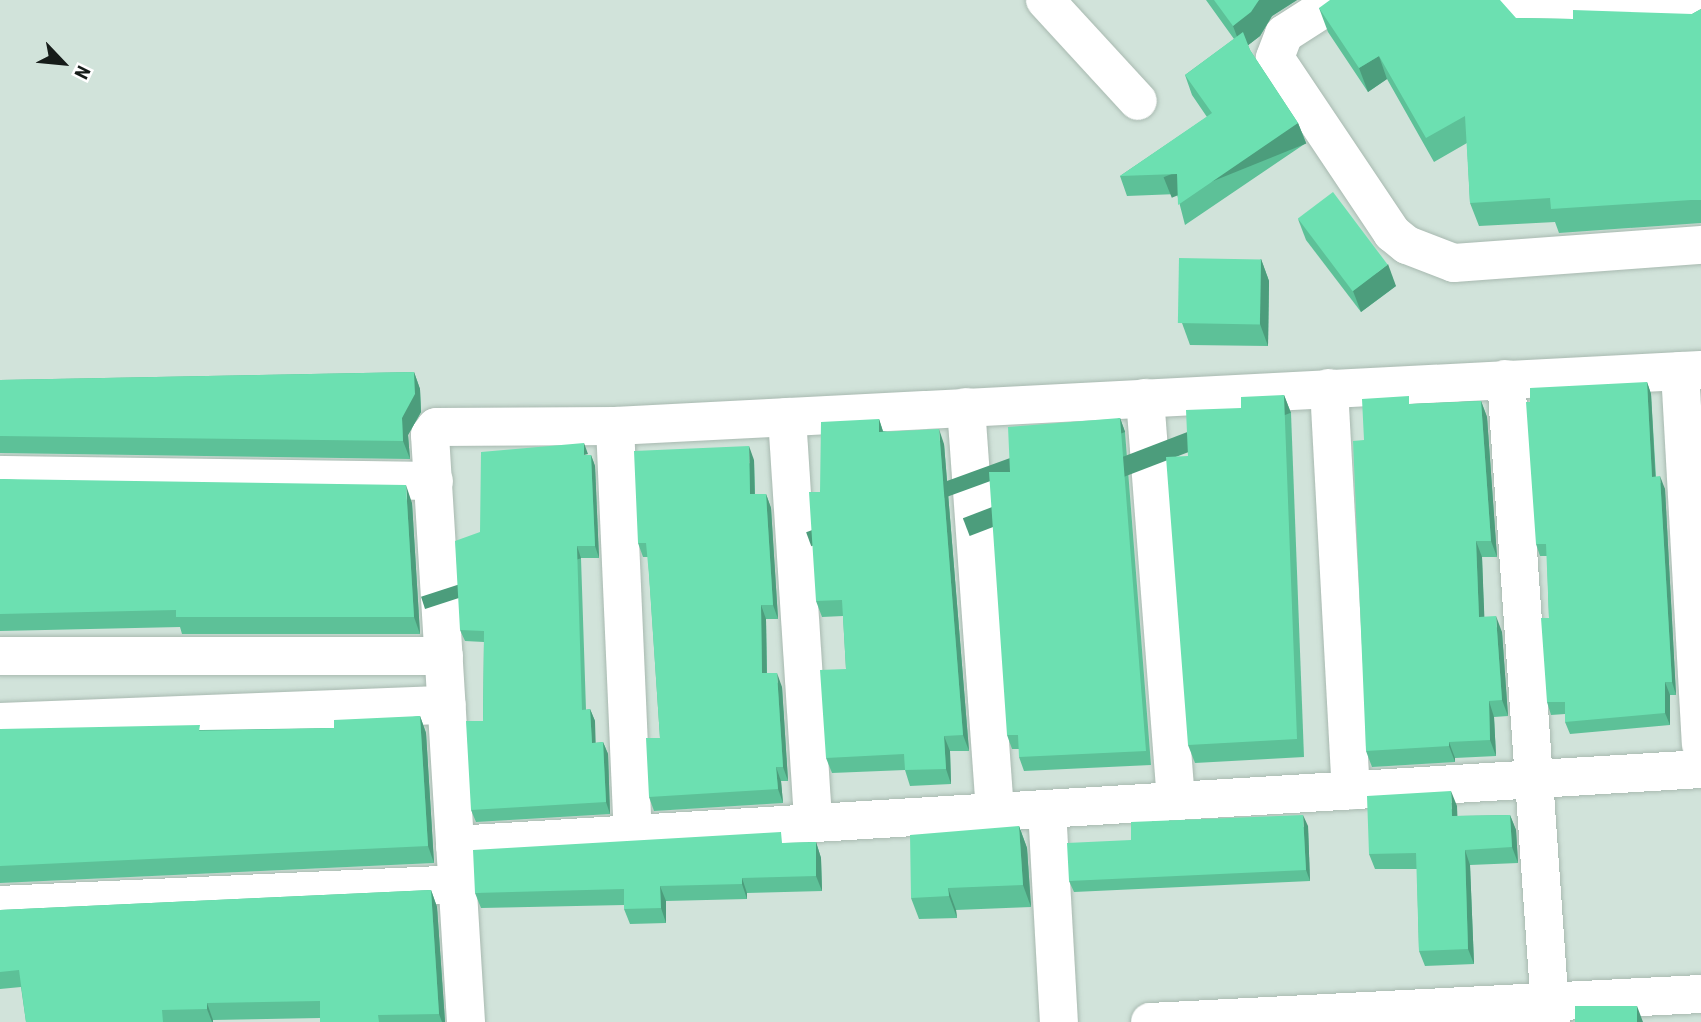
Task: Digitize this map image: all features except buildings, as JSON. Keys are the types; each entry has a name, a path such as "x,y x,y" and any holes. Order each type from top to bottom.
{"street":[{"path":"1045,0 1138,101"},
{"path":"1337,0 1284,34 1275,58 1392,233 1407,245 1454,263 1701,245"},
{"path":"1517,0 1541,11 1701,16"},
{"path":"466,1022 430,435 436,427 615,426 1691,370 1701,744"},
{"path":"1507,379 1550,1013"},
{"path":"1329,388 1351,790"},
{"path":"1145,398 1175,801"},
{"path":"966,407 995,812"},
{"path":"787,416 813,823"},
{"path":"615,426 633,834"},
{"path":"0,475 434,481"},
{"path":"0,656 444,656"},
{"path":"0,722 447,705"},
{"path":"455,845 1701,769"},
{"path":"1047,809 1059,1022"},
{"path":"0,905 458,884"},
{"path":"1150,1022 1550,1013 1701,994"}]}
